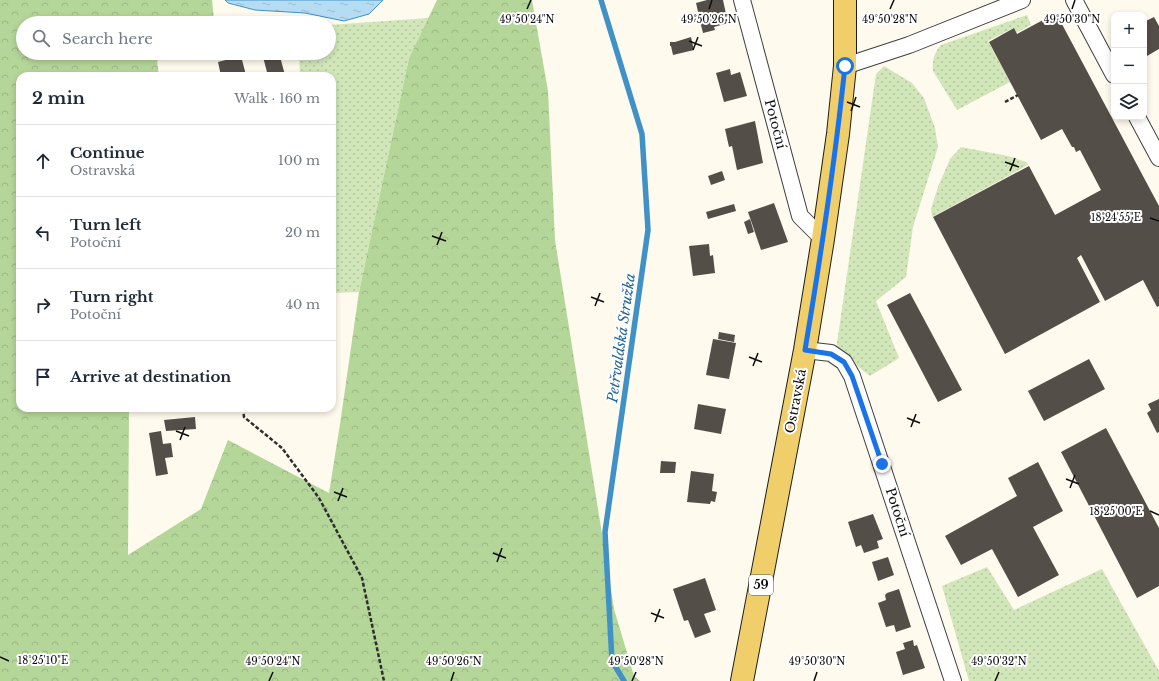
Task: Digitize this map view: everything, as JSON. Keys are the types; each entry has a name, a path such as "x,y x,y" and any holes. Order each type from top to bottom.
{"main road":[{"name":"Ostravská","path":"742,681 805,350 823,239 838,134 845,66 845,0"}],"street":[{"name":"Potoční","path":"742,0 800,216 823,239"},
{"path":"845,66 909,45 1022,0"},
{"path":"1074,0 1111,68"},
{"path":"1139,120 1159,158"},
{"name":"Potoční","path":"805,350 831,354 844,362 852,376 953,681"}],"path":[{"path":"1005,102 1018,95"},
{"path":"243,412 244,417 282,448 319,498 362,578 384,681"}],"green space":[{"path":"0,0 212,0 214,16 16,16 16,60 158,60 157,61 158,72 16,72 16,412 129,412 128,555 201,509 228,440 329,493 359,292 409,58 437,0 532,0 548,91 555,240 614,609 634,676 640,681 0,681"},
{"path":"1027,15 1031,25 1016,33 1013,28 988,41 1010,82 957,110 933,71 934,57 941,45"},
{"path":"429,18 409,58 359,292 336,293 336,72 300,72 299,60 336,60 336,25"},
{"path":"884,66 912,83 924,98 935,128 938,147 913,227 906,277 876,301 899,358 870,376 836,350 876,74"},
{"path":"961,147 1008,156 1026,162 1028,165 932,217 931,209 938,187 950,159"},
{"path":"987,567 1014,610 1102,569 1159,671 1159,681 969,681 942,586"}],"water":[{"path":"225,0 383,0 369,14 344,21 336,19 336,16 320,16 305,13 255,10 228,3"}],"building":[{"path":"707,0 723,0 728,23 714,27 715,30 703,33 700,21 694,22 692,15 695,14 696,17 699,16 696,3"},
{"path":"1056,13 1111,116 1111,120 1113,120 1159,206 1159,306 1157,307 1143,280 1105,301 1081,255 1077,258 1100,302 1005,354 933,217 1029,166 1055,215 1101,190 1080,150 1076,152 1062,129 1041,140 989,42 1014,28 1017,34"},
{"path":"1154,17 1159,26 1159,49 1147,56 1147,48 1147,20"},
{"path":"691,37 694,50 673,55 670,42"},
{"path":"226,60 242,60 245,72 220,72 218,62"},
{"path":"264,60 281,60 284,72 267,72"},
{"path":"730,69 731,75 740,72 747,96 724,102 716,73"},
{"path":"755,121 763,163 737,170 732,146 729,147 725,129"},
{"path":"722,171 725,180 711,185 708,176"},
{"path":"774,203 788,242 761,250 748,212"},
{"path":"734,204 736,211 708,219 706,212"},
{"path":"750,219 754,232 748,234 744,222"},
{"path":"709,244 710,256 713,255 715,273 693,276 689,246"},
{"path":"910,293 962,390 938,402 887,305"},
{"path":"719,332 735,335 734,342 718,339"},
{"path":"713,339 736,343 729,379 706,375"},
{"path":"1089,359 1105,389 1044,421 1028,391"},
{"path":"1159,399 1159,432 1157,433 1147,413 1151,410 1148,404"},
{"path":"698,404 726,409 721,434 694,429"},
{"path":"195,417 196,429 166,431 164,420"},
{"path":"1106,428 1159,528 1159,586 1137,598 1061,452"},
{"path":"161,431 163,444 171,443 173,457 165,458 168,474 156,476 149,433"},
{"path":"661,461 676,462 675,473 660,473"},
{"path":"1038,462 1063,511 1033,527 1059,575 1018,597 992,549 961,565 945,536 1017,496 1008,478"},
{"path":"691,471 714,474 712,491 717,492 715,502 711,501 710,504 687,502"},
{"path":"873,514 883,539 877,541 879,548 864,553 861,545 856,547 848,522"},
{"path":"888,557 894,575 878,581 872,562"},
{"path":"705,578 716,610 704,614 711,632 695,638 688,620 684,621 673,589"},
{"path":"899,589 911,627 896,632 894,625 886,627 878,603 886,600 885,595 887,593"},
{"path":"913,640 914,646 917,645 925,668 903,675 896,652 905,649 903,643"}],"waterway":[{"name":"Petřvaldská Stružka","path":"601,0 642,134 648,230 605,532 612,661 624,681"}],"route":[{"path":"845,66 829,203 805,350 831,354 844,362 852,376 882,464"}]}
